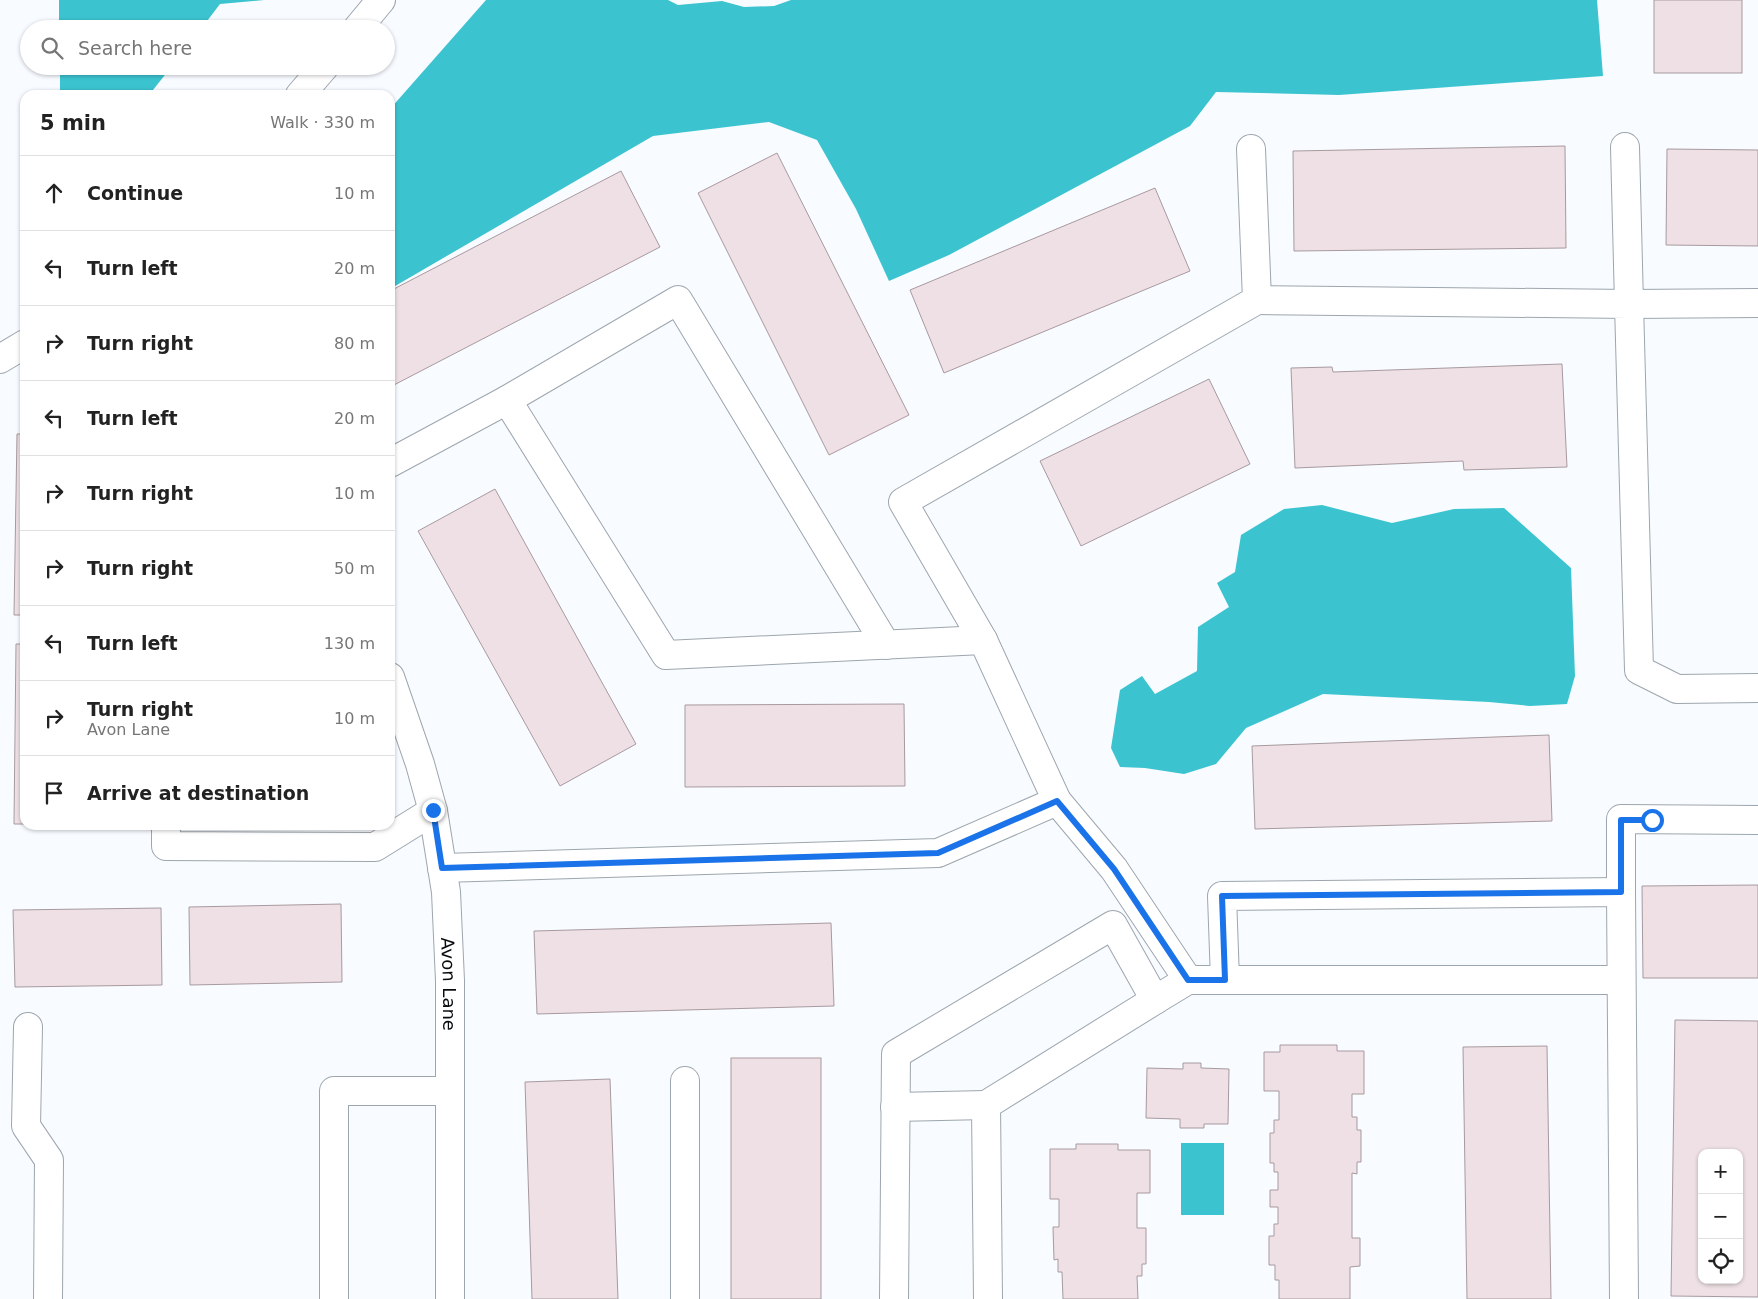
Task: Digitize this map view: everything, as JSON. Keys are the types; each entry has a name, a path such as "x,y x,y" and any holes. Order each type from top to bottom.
{"street":[{"path":"364,20 381,0"},
{"path":"304,90 317,75"},
{"path":"1625,147 1639,670 1677,689 1758,688"},
{"path":"1251,149 1257,300"},
{"path":"395,460 507,400 678,300 886,645"},
{"path":"1188,980 1114,869 1057,801 983,640 903,502 1257,300 1629,304 1758,303"},
{"path":"0,359 20,347"},
{"path":"507,400 666,655 983,640"},
{"name":"Avon Lane","path":"395,692 420,764 433,810 442,868 450,981 450,1299"},
{"path":"442,868 938,853 1057,801"},
{"path":"166,830 166,846 375,847 433,810"},
{"path":"1624,1299 1621,820 1758,820"},
{"path":"1225,980 1222,896 1621,892"},
{"path":"894,1299 896,1054 1113,925 1154,1000"},
{"path":"895,1107 986,1105 1188,980 1621,980"},
{"path":"28,1027 26,1126 48,1160 48,1299"},
{"path":"685,1081 685,1299"},
{"path":"334,1299 334,1091 450,1091"},
{"path":"986,1105 988,1299"}],"water":[{"path":"59,0 264,0 220,4 208,20 59,20"},
{"path":"486,0 668,0 678,5 722,1 744,7 774,6 791,0 1597,0 1603,76 1339,95 1216,92 1190,126 949,255 889,281 856,209 817,140 769,122 653,136 395,286 395,103"},
{"path":"60,75 165,75 153,90 60,90"},
{"path":"1322,505 1392,523 1454,509 1504,508 1571,568 1575,676 1567,704 1530,706 1489,702 1323,694 1246,728 1216,764 1184,774 1145,768 1120,767 1111,748 1120,690 1142,676 1155,694 1197,671 1198,627 1229,607 1217,583 1235,572 1241,535 1284,509"},
{"path":"1181,1143 1224,1143 1224,1215 1181,1215"}],"building":[{"path":"1654,0 1742,0 1742,73 1654,73"},
{"path":"1565,146 1566,248 1294,251 1293,151"},
{"path":"1667,149 1758,150 1758,246 1666,245"},
{"path":"777,153 909,415 829,455 698,193"},
{"path":"621,171 660,247 395,384 395,288"},
{"path":"1155,188 1190,271 944,373 910,290"},
{"path":"1562,364 1567,467 1464,470 1463,461 1295,468 1291,368 1332,367 1333,372"},
{"path":"1209,379 1250,464 1081,546 1040,461"},
{"path":"17,434 20,434 20,615 14,615"},
{"path":"495,489 636,744 560,786 418,531"},
{"path":"16,644 20,644 20,824 14,824"},
{"path":"904,704 905,786 685,787 685,705"},
{"path":"1549,735 1552,821 1255,829 1252,746"},
{"path":"1758,885 1758,978 1643,978 1642,886"},
{"path":"341,904 342,982 190,985 189,907"},
{"path":"161,908 162,985 15,987 13,910"},
{"path":"831,923 834,1006 537,1014 534,931"},
{"path":"1675,1020 1758,1021 1758,1297 1671,1296"},
{"path":"1280,1045 1337,1045 1337,1051 1364,1051 1364,1094 1352,1094 1352,1117 1357,1117 1357,1130 1361,1130 1361,1162 1357,1162 1357,1174 1352,1173 1352,1238 1360,1238 1360,1266 1350,1267 1350,1299 1279,1299 1279,1280 1275,1280 1275,1265 1269,1265 1269,1236 1274,1236 1274,1224 1278,1224 1278,1207 1270,1207 1270,1190 1278,1190 1278,1172 1274,1172 1274,1163 1270,1163 1270,1133 1274,1133 1274,1120 1279,1120 1279,1091 1264,1091 1264,1052 1280,1052"},
{"path":"1547,1046 1551,1299 1467,1299 1463,1047"},
{"path":"731,1058 821,1058 821,1299 731,1299"},
{"path":"1183,1063 1201,1063 1201,1068 1229,1069 1228,1124 1204,1124 1204,1128 1180,1128 1180,1119 1146,1118 1147,1068 1183,1069"},
{"path":"610,1079 618,1299 532,1299 525,1082"},
{"path":"1076,1144 1118,1144 1118,1150 1150,1150 1150,1193 1137,1193 1137,1228 1146,1228 1146,1264 1142,1264 1142,1276 1137,1276 1138,1299 1063,1299 1062,1272 1058,1272 1058,1259 1054,1260 1053,1227 1059,1227 1059,1199 1050,1199 1050,1149 1076,1149"}],"route":[{"path":"433,810 442,868 938,853 1057,801 1114,869 1188,980 1225,980 1222,896 1621,892 1621,820 1652,820"}]}
